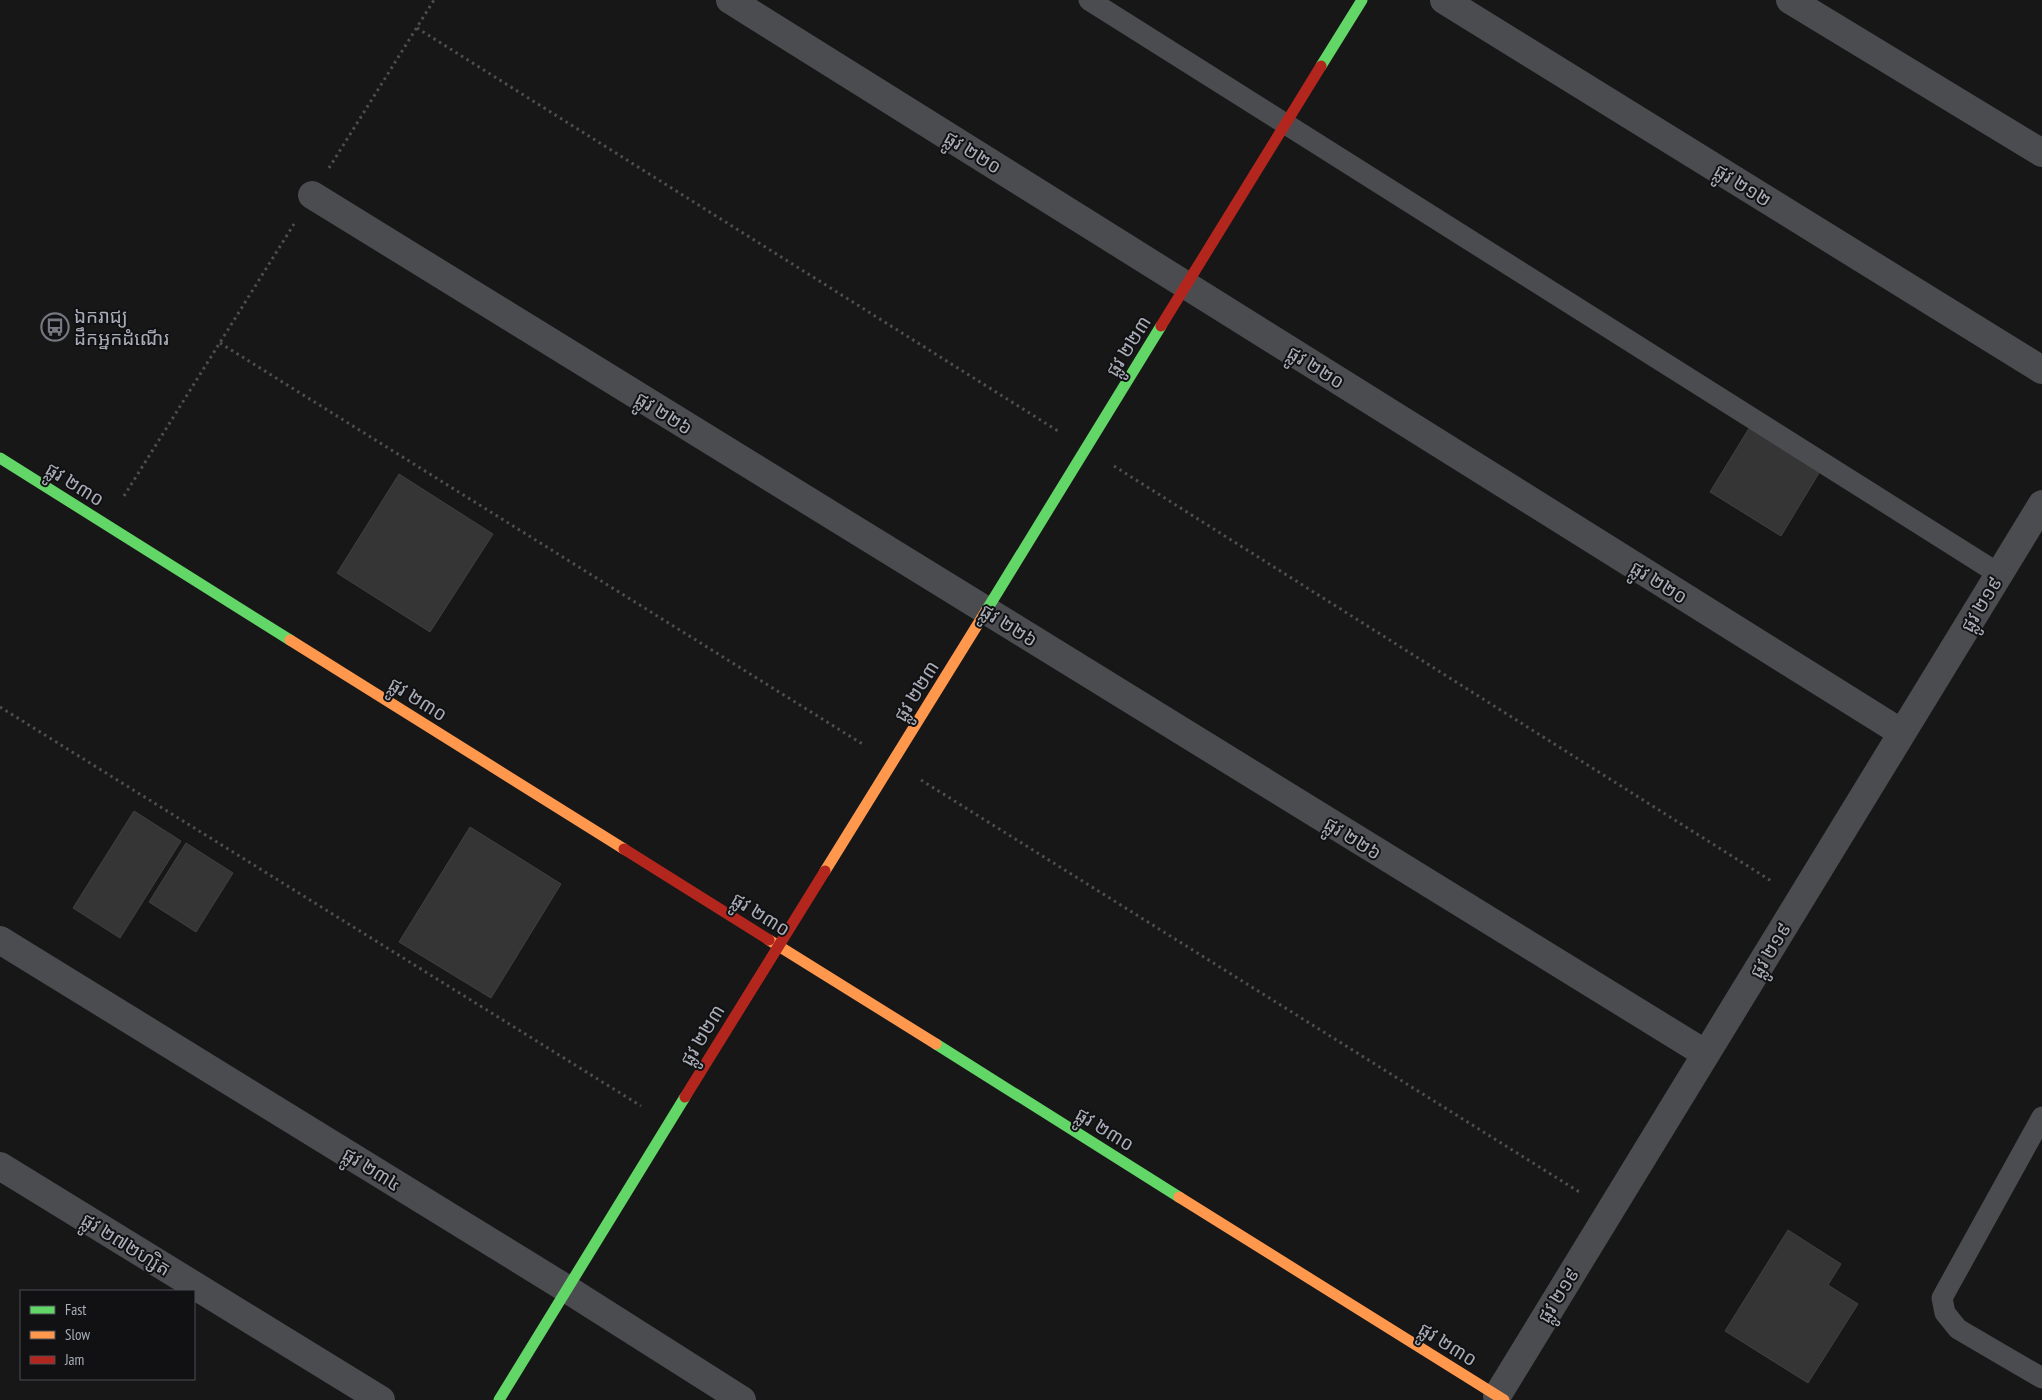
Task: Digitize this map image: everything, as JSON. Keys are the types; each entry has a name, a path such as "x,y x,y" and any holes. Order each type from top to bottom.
{"street":[{"name":"ផ្លូវ ២២០","path":"730,0 1902,733"},
{"name":"ផ្លូវ ២២៣","path":"499,1400 1362,0"},
{"name":"ផ្លូវ ២១២","path":"1444,0 2042,370"},
{"path":"1790,0 2042,153"},
{"name":"ផ្លូវ ២២៦","path":"312,195 1706,1054"},
{"name":"ផ្លូវ ២៣០","path":"0,458 1500,1398"},
{"name":"ផ្លូវ ២១៩","path":"1500,1398 1706,1054 2042,504"},
{"name":"ផ្លូវ ២៣៤","path":"0,940 567,1289 742,1400"},
{"name":"ផ្លូវ ២៧២ហ្សិត","path":"0,1166 380,1400"}],"lane":[{"path":"1089,0 1999,574"},
{"path":"2042,1117 1942,1298 1945,1313 1958,1329 2042,1378"}],"path":[{"path":"107,524 434,0"},
{"path":"0,707 669,1124"}],"building":[{"path":"1751,425 1822,468 1781,536 1710,492"},
{"path":"399,474 493,534 430,632 337,573"},
{"path":"134,811 181,841 120,938 73,908"},
{"path":"470,827 561,884 491,998 399,942"},
{"path":"186,843 233,873 196,932 149,902"},
{"path":"1788,1230 1841,1264 1828,1285 1858,1304 1808,1383 1725,1331"}],"traffic: fast":[{"path":"1321,66 1362,0"},
{"path":"986,611 1161,326"},
{"path":"0,458 290,640"},
{"path":"936,1044 1179,1197"},
{"path":"499,1400 685,1097"}],"traffic: slow":[{"path":"825,871 986,611"},
{"path":"290,640 624,849"},
{"path":"769,940 936,1044"},
{"path":"1179,1197 1504,1400"}],"traffic: jam":[{"path":"1161,326 1321,66"},
{"path":"624,849 769,940"},
{"path":"685,1097 825,871"}],"place":[{"name":"ឯករាជ្យ ដឹកអ្នកដំណើរ","path":"55,327"}]}
